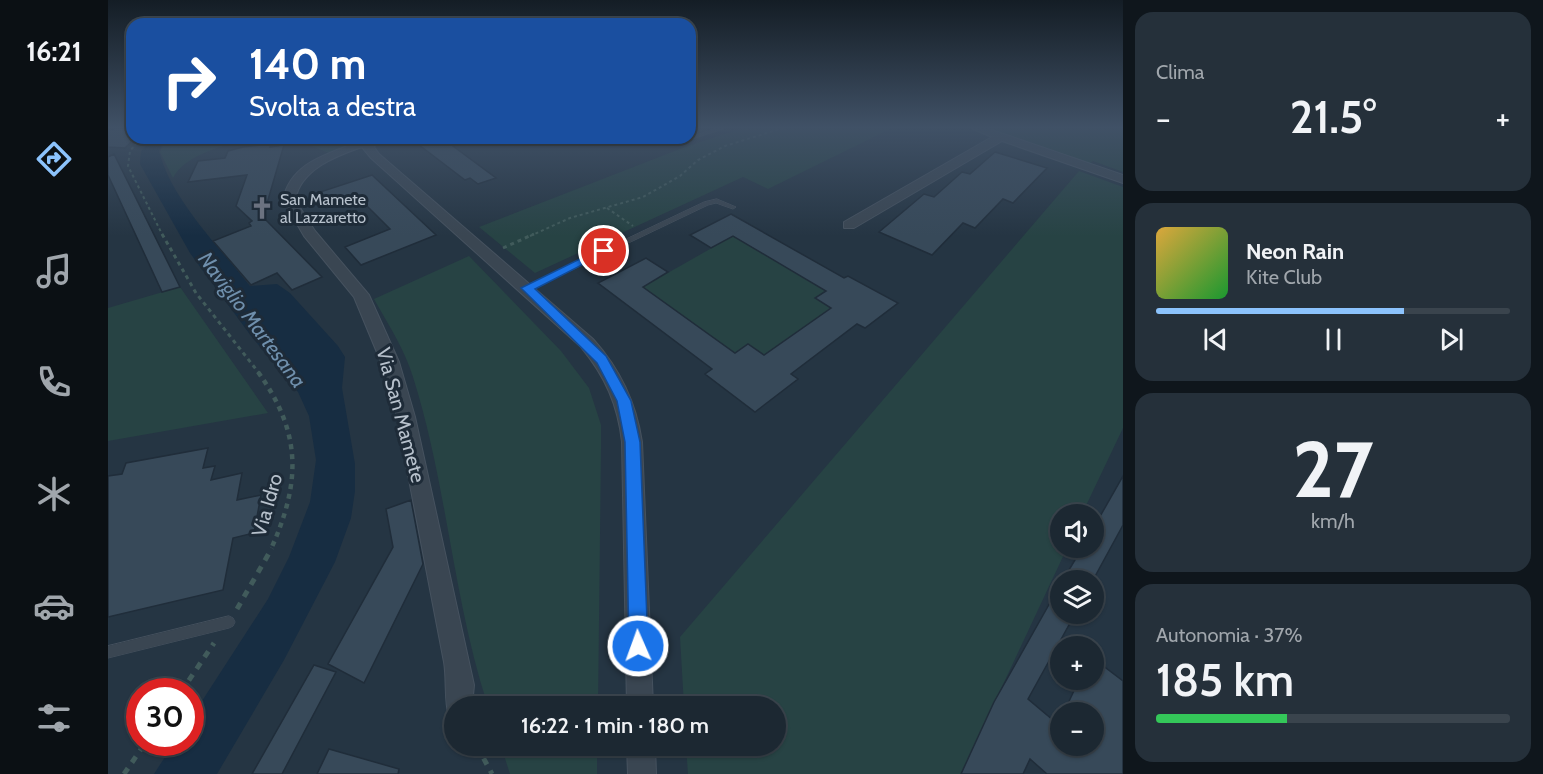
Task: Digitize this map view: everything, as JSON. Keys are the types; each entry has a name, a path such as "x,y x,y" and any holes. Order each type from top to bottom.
{"street":[{"name":"Via San Mamete","path":"318,164 308,169 294,183 289,200 309,233 361,295 382,339 406,417 461,684 460,696"},
{"name":"Via San Mamete","path":"384,164 527,288 602,360 614,378 627,410 633,454 640,696"},
{"path":"849,225 950,164"},
{"path":"1081,164 1123,179"},
{"path":"641,756 642,774"}],"lane":[{"path":"527,288 706,203 717,201 733,207"},
{"path":"108,652 229,622"}],"path":[{"name":"Via Idro","path":"130,164 146,202 195,292 278,401 292,441 294,476 282,522 267,558 229,622 191,678"},
{"path":"501,249 570,218 643,197 680,176 693,164"},
{"path":"607,208 634,226"},
{"path":"124,774 136,756"},
{"path":"482,756 492,774"}],"green space":[{"path":"166,164 185,164 179,170 173,178"},
{"path":"641,164 819,164 768,189 743,177 535,273 479,227"},
{"path":"1102,164 1123,164 1123,172"},
{"path":"1079,171 1123,187 1123,428 1087,504 1050,504 1050,558 1062,558 1057,570 1050,570 1050,584 961,774 688,774 687,756 786,756 786,696 683,696 680,637"},
{"path":"733,236 826,291 815,298 831,308 764,355 748,344 735,353 643,287"},
{"path":"469,256 561,351 589,388 601,425 598,696 485,696 466,625 425,418 406,357 374,299"},
{"path":"180,287 268,413 108,441 108,308"},
{"path":"504,756 597,756 597,774 510,774"}],"water":[{"name":"Naviglio Martesana","path":"140,164 163,164 185,205 250,286 277,284 290,293 338,346 345,357 342,388 355,464 355,491 351,518 335,562 284,660 217,774 154,774 166,756 204,756 204,698 268,599 289,557 310,502 316,460 309,416 298,392 251,336 190,253"}],"building":[{"path":"108,164 119,164 180,287 162,292 108,175"},
{"path":"197,164 278,164 263,217 322,277 292,290 277,273 251,285 213,241 251,226 249,223 252,221 236,206 247,175 188,182"},
{"path":"444,164 477,164 496,178 478,184 470,178 465,180"},
{"path":"981,164 1034,164 1047,168 1013,203 1003,199 975,228 963,223 932,255 879,232 924,194 934,197 962,172 970,174"},
{"path":"372,175 436,235 361,265 345,247 390,229 358,197 326,208 314,194"},
{"path":"731,214 844,278 848,276 898,303 865,328 857,324 791,374 798,379 755,412 705,374 712,369 598,283 646,258 668,272 643,287 735,353 748,344 764,355 831,308 815,298 826,291 733,236 711,248 690,235"},
{"path":"208,448 203,468 215,466 211,480 242,473 237,500 261,495 254,533 233,538 223,590 108,617 108,476 122,474 126,463"},
{"path":"1123,476 1123,525 1098,570 1069,570 1076,558 1104,558 1104,509"},
{"path":"411,500 423,564 364,683 328,664 393,547 386,509"},
{"path":"1050,603 1050,624 1069,624 1063,636 1050,636 1050,659 1028,699 1050,718 1050,756 1104,756 1104,702 1069,702 1074,690 1104,690 1104,667 1123,681 1123,774 1047,774 1030,759 1023,774 961,774 994,702"},
{"path":"314,665 336,672 282,774 252,774"},
{"path":"329,749 399,769 398,774 317,774"}],"place":[{"name":"San Mamete al Lazzaretto","path":"262,208"}],"route":[{"path":"604,251 527,288 587,343 602,360 614,378 630,420 638,646"}]}
